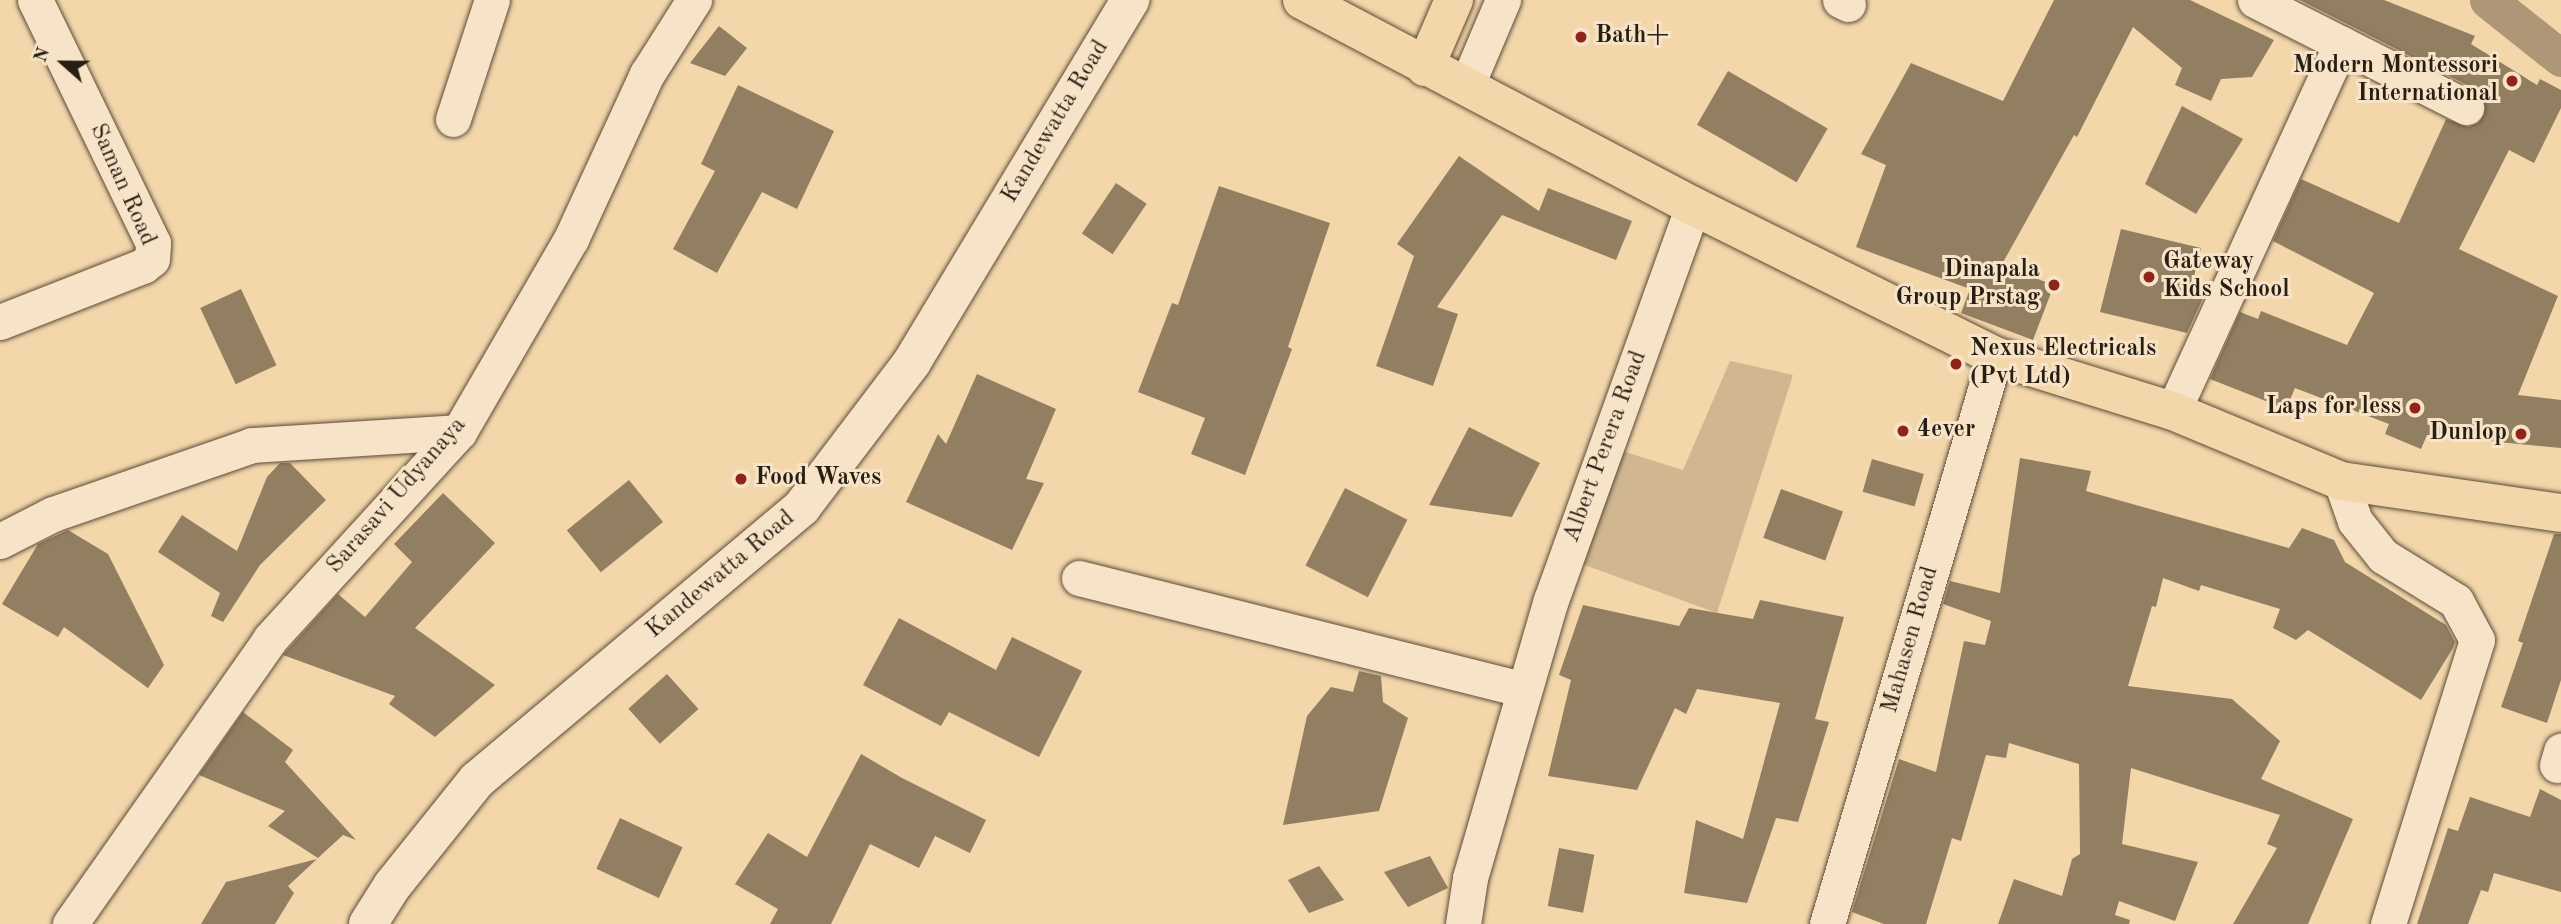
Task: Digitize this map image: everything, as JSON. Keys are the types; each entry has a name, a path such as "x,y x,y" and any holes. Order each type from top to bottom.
{"main road":[{"path":"1302,0 1693,206 1995,356 2173,411 2341,481 2561,513"},
{"path":"1425,67 1454,0"}],"street":[{"name":"Saman Road","path":"0,322 143,267 152,259 153,243 35,0"},
{"path":"453,119 492,0"},
{"name":"Sarasavi Udyanaya","path":"70,924 270,639 459,432 571,239 648,74 694,0"},
{"name":"Kandewatta Road","path":"368,924 392,886 477,780 802,507 912,362 1130,0"},
{"path":"1466,87 1503,0"},
{"path":"2255,0 2466,107"},
{"path":"2173,411 2342,44"},
{"name":"Albert Perera Road","path":"1463,924 1470,878 1551,600 1693,206"},
{"name":"Mahasen Road","path":"1827,924 1995,356"},
{"path":"0,541 53,514 252,445 459,432"},
{"path":"2341,481 2355,521 2383,556 2456,601 2477,640 2388,924"},
{"path":"1079,579 1524,690"}],"shaded area":[{"path":"1730,361 1793,375 1717,613 1579,563 1603,445 1683,470"}],"building":[{"path":"2054,0 2190,0 2274,40 2252,77 2221,79 2211,101 2175,85 2182,68 2133,27 2077,137 2074,135 2001,266 2054,285 2033,340 1961,313 1970,289 1856,247 1886,165 1861,154 1911,63 2003,101"},
{"path":"2300,0 2384,0 2475,36 2471,44 2537,85 2540,79 2561,90 2561,108 2534,163 2509,150 2459,249 2558,296 2518,395 2561,400 2561,448 2427,435 2421,449 2385,434 2389,424 2295,388 2286,409 2210,379 2240,312 2258,319 2261,311 2347,345 2374,293 2273,241 2301,179 2399,223 2446,119 2468,127 2478,123 2484,115 2483,97 2475,89"},
{"path":"719,26 747,48 725,76 690,63"},
{"path":"1728,71 1828,128 1797,182 1697,125"},
{"path":"738,85 834,131 797,209 762,192 717,273 673,249 715,171 701,164"},
{"path":"2182,106 2243,139 2196,214 2145,184"},
{"path":"1459,156 1539,211 1548,188 1632,221 1616,260 1502,215 1437,307 1458,314 1433,386 1376,366 1414,256 1397,244"},
{"path":"1116,183 1147,204 1113,254 1082,234"},
{"path":"1219,186 1330,223 1288,347 1292,349 1245,475 1191,454 1205,418 1138,392 1172,303 1178,305"},
{"path":"2121,229 2201,248 2190,293 2203,298 2187,333 2100,312"},
{"path":"241,289 276,365 236,384 200,308"},
{"path":"977,374 1056,409 1026,479 1044,483 1012,550 906,502 938,434 946,444"},
{"path":"1469,427 1540,463 1512,517 1429,505"},
{"path":"2020,458 2091,471 2086,491 2289,548 2302,528 2334,540 2345,562 2446,625 2455,642 2453,648 2421,700 2308,630 2296,640 2273,628 2280,609 2201,585 2199,591 2163,578 2156,607 2152,606 2128,686 2232,699 2280,741 2261,779 2353,819 2308,924 2233,924 2277,848 2267,844 2280,815 2131,768 2122,844 2198,862 2175,921 2119,901 2115,915 2130,920 2129,924 1998,924 2014,879 2062,896 2072,859 2080,854 2079,764 2009,743 2006,758 1986,755 1961,841 1952,838 1926,924 1884,924 1852,912 1899,759 1936,772 1964,641 1985,645 1991,621 1943,604 1950,581 2000,593"},
{"path":"1872,459 1924,474 1915,507 1863,492"},
{"path":"280,463 290,463 326,500 260,565 223,622 211,616 220,593 158,552 182,515 237,551 267,477"},
{"path":"629,480 663,522 601,572 567,530"},
{"path":"1345,488 1407,520 1368,597 1306,566"},
{"path":"1781,489 1843,512 1825,560 1763,538"},
{"path":"443,493 495,543 415,628 495,685 435,737 389,704 395,696 283,655 338,594 365,617 412,562 394,544"},
{"path":"68,530 108,554 164,665 148,688 64,627 58,637 2,604 38,544"},
{"path":"2554,534 2561,534 2561,680 2547,723 2501,707 2523,643 2518,641"},
{"path":"1760,600 1844,617 1815,719 1829,722 1798,822 1776,818 1747,903 1684,893 1696,820 1743,839 1780,703 1697,689 1686,714 1675,708 1637,790 1548,776 1571,680 1559,675 1583,605 1679,626 1689,608 1753,619"},
{"path":"899,618 996,670 1012,637 1082,671 1039,757 949,712 941,726 863,685"},
{"path":"1359,671 1381,676 1383,702 1408,718 1379,811 1283,825 1307,716 1331,687 1353,692"},
{"path":"667,674 698,709 660,744 628,709"},
{"path":"243,712 293,750 285,762 356,840 343,835 318,858 268,826 285,811 199,775"},
{"path":"861,754 986,820 970,853 935,836 919,868 870,844 831,924 770,924 778,909 735,884 768,833 807,857"},
{"path":"2540,789 2561,800 2561,892 2494,873 2488,892 2481,890 2468,924 2417,924 2448,828 2458,831 2470,797 2530,817"},
{"path":"620,818 683,847 659,898 596,869"},
{"path":"1559,848 1594,855 1583,913 1548,906"},
{"path":"1430,856 1448,888 1408,907 1384,872"},
{"path":"317,859 288,886 294,893 275,924 201,924 226,882"},
{"path":"1319,866 1344,900 1309,913 1288,880"}],"waterway":[{"path":"2488,0 2561,58"}],"place":[{"name":"Bath+","path":"1581,37"},
{"name":"Modern Montessori International","path":"2512,81"},
{"name":"Gateway Kids School","path":"2149,277"},
{"name":"Dinapala Group Prstag","path":"2054,285"},
{"name":"Nexus Electricals (Pvt Ltd)","path":"1956,364"},
{"name":"Laps for less","path":"2415,408"},
{"name":"4ever","path":"1903,431"},
{"name":"Dunlop","path":"2521,434"},
{"name":"Food Waves","path":"741,479"}]}
